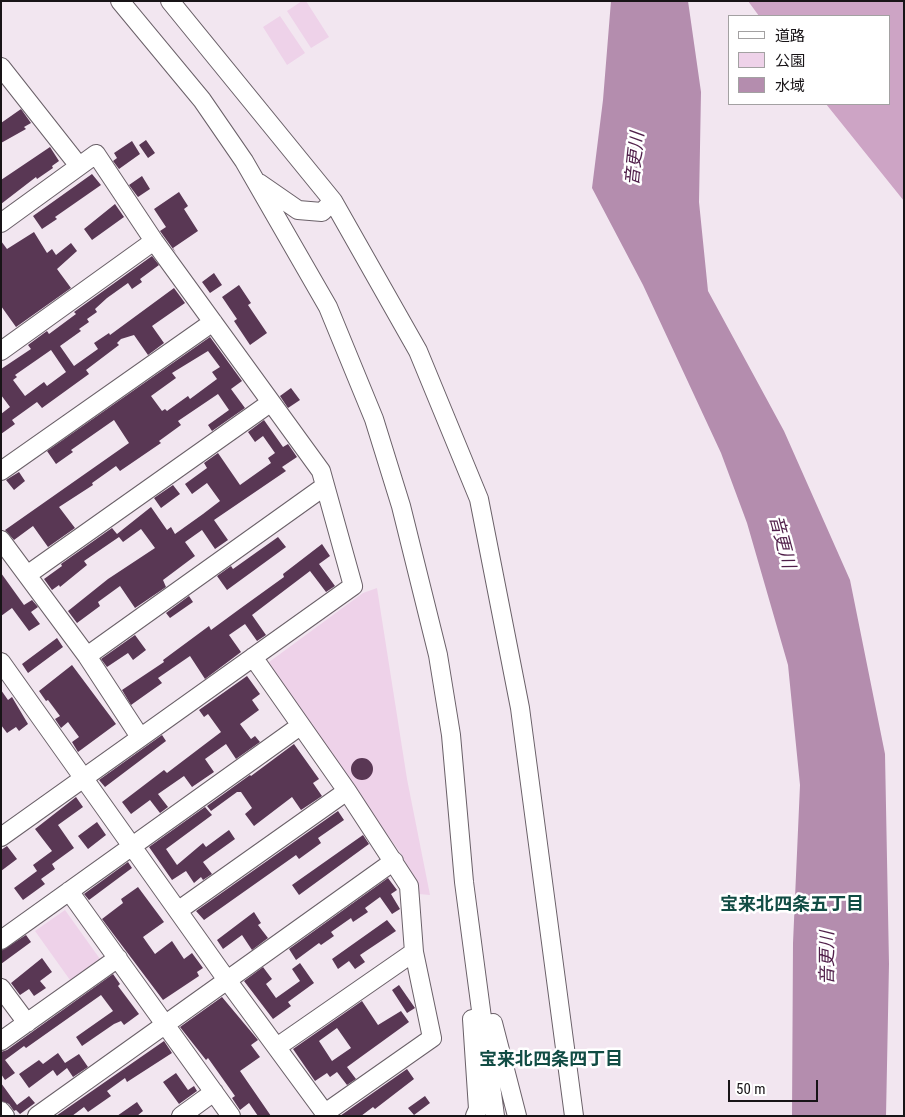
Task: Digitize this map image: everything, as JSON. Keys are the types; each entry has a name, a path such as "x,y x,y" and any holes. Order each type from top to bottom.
{"street":[{"path":"120,1 202,100 255,181 328,307 348,350 374,419 401,506 438,655 451,735 464,882 495,1116"},
{"path":"170,1 332,201 418,351 479,499 520,708 574,1116"},
{"path":"1,67 79,166"},
{"path":"1,223 96,154 154,241 321,471 353,586 2,836"},
{"path":"255,181 298,210 322,212 332,201"},
{"path":"1,351 154,241"},
{"path":"1,471 213,322"},
{"path":"27,575 270,403"},
{"path":"86,656 325,486"},
{"path":"1,540 86,656 140,736"},
{"path":"1,662 227,980 326,1114 432,1038 414,952 409,886 394,860 347,791 253,657"},
{"path":"1,940 300,726"},
{"path":"179,910 347,791"},
{"path":"37,1116 394,860"},
{"path":"69,891 231,1116"},
{"path":"277,1047 414,952"},
{"path":"1,1040 118,958"},
{"path":"1,988 27,1023"},
{"path":"475,1116 478,1109 472,1016 479,1000"},
{"path":"479,1000 492,1019 517,1116"},
{"path":"181,1116 214,1092"},
{"path":"1,1111 5,1116"}],"green space":[{"path":"302,1 306,1 329,37 311,48 287,11"},
{"path":"280,16 305,53 287,65 263,27"},
{"path":"377,588 407,779 430,895 419,894 402,855 265,665 363,593"},
{"path":"65,910 100,959 70,980 35,931"}],"shaded area":[{"path":"748,1 904,1 904,201 827,105 890,105 890,15 758,15"}],"water":[{"name":"音更川","path":"611,1 688,1 701,92 699,202 708,291 784,431 850,580 885,754 889,964 886,1116 792,1116 793,943 800,785 788,665 747,523 721,453 643,285 592,188 603,100"}],"building":[{"path":"21,109 31,123 24,127 26,129 1,143 1,123"},
{"path":"146,140 155,153 148,158 139,145"},
{"path":"132,141 140,154 119,169 113,161 117,158 114,153"},
{"path":"50,147 59,161 52,166 53,168 37,179 36,177 1,204 1,180"},
{"path":"92,174 101,185 55,217 57,219 42,229 33,216"},
{"path":"142,176 150,189 138,197 129,185"},
{"path":"179,192 188,206 184,209 198,231 173,248 176,253 160,231 166,227 154,209"},
{"path":"115,204 124,217 92,240 84,229"},
{"path":"34,232 47,253 52,249 56,255 71,243 77,251 57,269 71,288 16,327 1,306 1,241 7,249"},
{"path":"152,256 159,265 140,279 142,282 132,289 128,283 107,298 95,309 97,312 87,319 89,322 79,329 81,331 60,346 74,366 98,349 94,343 109,333 110,335 174,288 185,303 152,326 164,343 148,355 134,335 121,339 117,343 119,345 86,370 89,374 42,408 37,402 12,420 15,424 1,434 1,414 10,407 1,395 1,369 31,349 28,345 47,331 49,334 76,314 74,312","holes":["51,350 66,372 47,386 44,382 25,396 13,380 17,377 15,375"]},
{"path":"214,273 222,285 210,293 202,282"},
{"path":"239,285 251,303 248,305 267,333 250,345 234,321 237,319 222,297"},
{"path":"210,337 242,381 231,389 245,408 212,431 208,425 229,410 218,394 178,421 181,425 159,441 161,443 120,471 116,466 92,483 93,485 59,507 75,528 48,547 33,526 14,540 5,530 129,443 114,420 71,450 73,452 56,464 47,451","holes":["208,351 220,367 212,372 217,379 190,399 188,396 167,411 165,409 162,411 151,396 176,378 172,373"]},
{"path":"291,388 300,400 288,408 280,396"},
{"path":"264,420 283,447 288,444 297,457 282,467 286,471 214,520 228,540 215,549 202,530 185,542 195,556 163,580 166,587 135,608 120,586 98,602 100,606 77,623 68,611 108,579 155,548 141,529 123,542 119,537 84,561 87,565 60,587 59,585 52,590 44,579 62,566 61,564 112,528 117,534 151,507 167,530 171,527 175,534 203,514 220,501 207,483 192,494 185,484 207,468 204,463 218,453 240,485 271,463 268,458 275,453 263,436 255,442 248,432"},
{"path":"19,472 25,481 14,490 6,480"},
{"path":"173,485 180,494 161,508 154,498"},
{"path":"278,537 286,547 227,590 217,576 231,566 233,569"},
{"path":"322,544 330,556 319,564 335,586 326,592 310,571 252,615 266,635 257,641 245,624 229,635 241,652 205,679 190,656 158,678 162,683 131,705 122,690 164,662 163,660 209,626 211,630 284,577 283,574"},
{"path":"1,573 24,605 32,600 38,607 31,612 40,624 29,631 12,608 1,616"},
{"path":"189,596 193,602 170,618 166,613"},
{"path":"135,635 146,650 133,660 128,653 107,667 101,659"},
{"path":"57,638 63,647 28,673 22,664"},
{"path":"72,665 116,724 78,752 72,742 79,737 68,722 61,728 55,719 60,716 39,691"},
{"path":"247,676 260,694 252,700 259,710 240,724 251,739 255,736 260,742 236,759 226,744 205,759 214,772 192,787 184,776 158,794 168,807 160,813 150,800 131,814 122,802 164,770 167,773 221,732 208,714 204,717 199,710"},
{"path":"1,690 8,700 12,697 28,724 19,731 16,727 7,733 1,725"},
{"path":"162,735 166,741 105,787 99,780"},
{"path":"294,744 319,779 313,783 322,796 301,810 292,797 254,826 245,814 252,808 241,792 237,792 211,811 207,806 251,776"},
{"path":"358,758 366,758 373,765 373,773 366,780 358,780 351,773 351,765"},
{"path":"76,797 83,807 58,825 74,848 52,864 55,869 41,879 45,884 23,900 14,888 37,871 33,865 52,851 35,829"},
{"path":"205,807 212,815 166,849 177,865 203,843 206,847 229,830 235,839 203,862 212,874 203,880 201,877 194,883 186,871 172,880 149,847"},
{"path":"338,811 344,820 318,838 321,843 299,859 296,855 204,920 196,911"},
{"path":"97,822 106,835 88,849 78,836"},
{"path":"363,835 369,844 299,895 292,885"},
{"path":"7,846 17,859 1,871 1,850"},
{"path":"128,862 132,868 89,900 84,894"},
{"path":"388,878 397,890 391,894 400,909 392,914 380,897 365,908 368,912 353,922 351,918 331,932 334,936 321,945 319,943 296,960 289,949"},
{"path":"138,887 164,922 143,937 155,954 172,941 184,959 192,953 203,968 197,972 199,976 163,1000 102,919 123,903 121,899"},
{"path":"254,912 261,923 258,925 268,938 252,950 242,935 223,949 217,940"},
{"path":"387,920 396,931 360,955 365,962 355,969 349,961 338,969 332,959"},
{"path":"26,935 31,942 1,964 1,951"},
{"path":"42,958 52,972 40,981 46,988 34,996 29,989 20,995 11,983"},
{"path":"300,963 314,983 288,1002 291,1006 273,1019 244,981 263,967 272,979 266,984 276,998 300,981 292,969"},
{"path":"113,974 120,984 118,986 139,1014 124,1025 121,1021 114,1024 82,1046 76,1037 113,1011 101,995 26,1048 24,1046 5,1060 15,1073 5,1080 1,1074 1,1052 7,1050"},
{"path":"399,985 415,1008 407,1013 392,990"},
{"path":"222,997 258,1040 251,1045 260,1057 240,1071 271,1116 258,1116 249,1103 240,1110 232,1098 235,1096 208,1058 206,1060 180,1027"},
{"path":"362,1001 378,1025 401,1011 409,1022 347,1067 356,1079 347,1085 337,1072 330,1077 327,1073 315,1081 293,1049","holes":["337,1028 351,1048 332,1061 319,1041"]},
{"path":"164,1041 172,1053 127,1082 125,1078 107,1091 111,1096 88,1112 84,1107 72,1116 56,1116"},
{"path":"58,1053 65,1063 79,1054 88,1067 73,1077 67,1068 57,1076 53,1070 29,1088 19,1074 39,1060 43,1064"},
{"path":"407,1069 414,1079 375,1109 373,1107 361,1116 340,1116"},
{"path":"176,1073 188,1090 194,1086 197,1091 179,1104 163,1082"},
{"path":"1,1083 17,1105 29,1096 35,1103 20,1114 16,1110 14,1111 9,1104 1,1101"},
{"path":"425,1096 430,1103 414,1115 408,1108"},
{"path":"137,1102 143,1111 137,1116 117,1116"}],"district":[{"name":"宝来北四条五丁目","path":"792,905"},
{"name":"宝来北四条四丁目","path":"551,1060"}]}
